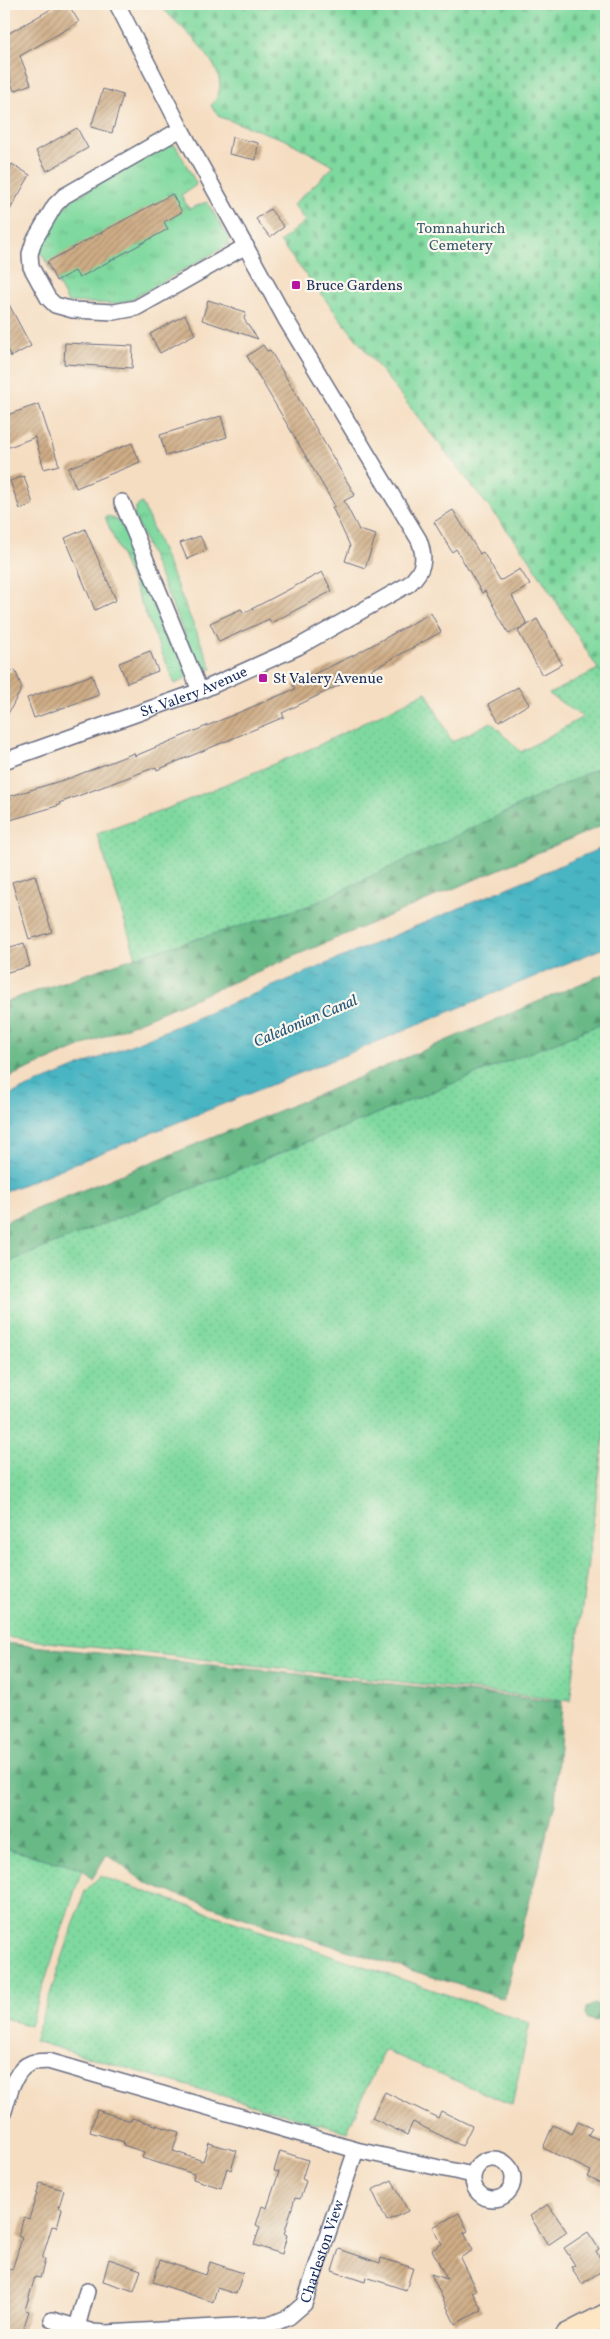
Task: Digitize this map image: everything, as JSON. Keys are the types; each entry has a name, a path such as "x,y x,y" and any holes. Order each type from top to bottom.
{"street":[{"path":"117,4 181,129 246,246 136,308 125,312 73,310 54,305 48,298 31,266 30,254 34,241 55,205 76,188 181,129"},
{"name":"St. Valery Avenue","path":"4,761 200,691 298,647 409,584 418,576 424,554 419,540 285,318 246,246"},
{"path":"122,502 200,691"},
{"path":"4,2111 12,2086 20,2070 32,2062 48,2061 356,2150 473,2175"},
{"name":"Charleston View","path":"52,2320 106,2333 272,2324 289,2317 304,2304 356,2150"},
{"path":"77,2327 86,2291"},
{"path":"567,2335 606,2315"}],"green space":[{"name":"Tomnahurich Cemetery","path":"166,4 606,4 606,677 598,669 529,558 280,242 305,221 293,205 334,166 286,140 220,117 211,106 217,96 220,85 213,64 206,53 187,32 161,7"},
{"path":"170,144 176,146 196,183 195,186 181,195 189,209 207,202 230,240 228,245 132,299 116,304 68,302 39,249 56,217 71,200"},
{"path":"142,503 212,669 204,671 198,667 134,515 136,507"},
{"path":"109,516 123,526 186,672 186,679 175,684 105,517"},
{"path":"598,669 606,677 606,764 311,905 136,957 97,834 164,810 317,746 426,692 452,742 491,722 521,752 583,717 549,694"},
{"path":"606,764 606,824 4,1079 4,1002 136,957 311,905"},
{"path":"606,973 606,1022 4,1264 4,1222 320,1094"},
{"path":"606,1022 606,1422 570,1701 4,1637 4,1264"},
{"path":"4,1643 562,1702 555,1803 504,1999 259,1923 147,1884 107,1854 92,1879 82,1869 4,1848"},
{"path":"4,1848 82,1869 30,2026 4,2018"},
{"path":"100,1876 530,2023 512,2105 384,2050 347,2132 34,2041 85,1891"},
{"path":"606,2002 606,2018 595,2021 588,2019 585,2014 586,2008 595,2004 600,2006"}],"water":[{"name":"Caledonian Canal","path":"606,846 606,947 333,1060 4,1192 4,1097"}],"building":[{"path":"60,4 68,4 79,22 20,56 31,84 14,91 4,61 4,36"},
{"path":"103,89 123,95 112,133 91,127"},
{"path":"77,128 88,148 47,171 36,151"},
{"path":"232,137 258,143 256,160 229,154"},
{"path":"12,164 30,175 4,220 4,179"},
{"path":"172,194 182,212 164,222 168,229 79,278 75,271 56,281 47,262"},
{"path":"270,209 284,227 270,237 256,219"},
{"path":"4,295 31,346 11,357 4,343"},
{"path":"208,300 246,312 244,319 258,339 202,320"},
{"path":"185,315 195,334 160,353 150,334"},
{"path":"65,343 133,346 132,368 64,364"},
{"path":"263,345 267,351 270,350 355,495 344,501 359,530 376,535 365,568 345,561 350,546 332,507 335,506 247,356"},
{"path":"39,404 59,465 44,469 35,437 4,449 4,416"},
{"path":"221,416 227,437 166,456 160,435"},
{"path":"132,443 140,462 76,488 68,468"},
{"path":"24,476 33,504 20,509 10,481"},
{"path":"453,510 480,554 483,552 500,581 520,569 530,585 512,596 527,624 509,634 485,591 482,593 456,549 452,552 434,522"},
{"path":"85,529 116,600 95,610 65,538"},
{"path":"200,536 207,550 187,559 180,543"},
{"path":"322,572 332,591 271,623 269,619 219,642 210,623 241,609 244,613"},
{"path":"431,613 441,632 381,665 282,713 284,717 157,770 156,767 59,803 60,805 4,822 4,798 70,778 134,753 135,756 295,689 293,684 354,655"},
{"path":"537,619 562,664 542,675 518,631"},
{"path":"150,651 158,671 127,683 119,663"},
{"path":"15,670 22,688 4,721 4,674"},
{"path":"92,675 99,695 34,718 27,698"},
{"path":"518,687 529,704 499,722 488,704"},
{"path":"35,875 52,932 29,939 12,882"},
{"path":"24,943 30,966 4,973 4,949"},
{"path":"385,2092 438,2118 441,2111 472,2126 462,2146 413,2122 407,2135 372,2118"},
{"path":"97,2110 131,2121 132,2118 179,2132 173,2151 203,2161 209,2143 237,2151 231,2170 227,2168 221,2188 193,2179 194,2174 142,2158 144,2152 123,2145 124,2142 90,2132"},
{"path":"578,2122 592,2128 588,2135 605,2142 606,2138 606,2186 588,2177 591,2171 543,2148 553,2125 572,2134"},
{"path":"280,2151 308,2160 302,2179 306,2181 300,2199 295,2198 284,2234 287,2235 282,2254 254,2245 260,2227 256,2225 262,2206 267,2208 279,2172 274,2171"},
{"path":"392,2180 408,2211 387,2221 372,2190"},
{"path":"40,2183 64,2190 59,2207 62,2209 57,2227 52,2226 42,2259 45,2260 40,2278 35,2277 25,2310 29,2311 23,2330 19,2329 17,2335 4,2335 4,2280 7,2268 12,2270 22,2238 18,2236 24,2217 29,2219"},
{"path":"548,2204 567,2232 548,2245 530,2216"},
{"path":"459,2213 468,2231 464,2233 473,2250 460,2258 476,2290 472,2292 482,2310 455,2324 431,2274 447,2279 432,2250 442,2244 433,2227"},
{"path":"588,2232 599,2249 596,2251 606,2268 582,2284 571,2267 575,2265 564,2248"},
{"path":"339,2249 380,2263 381,2258 413,2268 406,2290 366,2277 365,2282 332,2271"},
{"path":"109,2259 141,2270 134,2291 103,2281"},
{"path":"160,2260 206,2275 210,2262 243,2273 236,2294 217,2288 213,2302 153,2282"}],"place":[{"name":"Bruce Gardens","path":"296,285"},
{"name":"St Valery Avenue","path":"263,678"}]}
